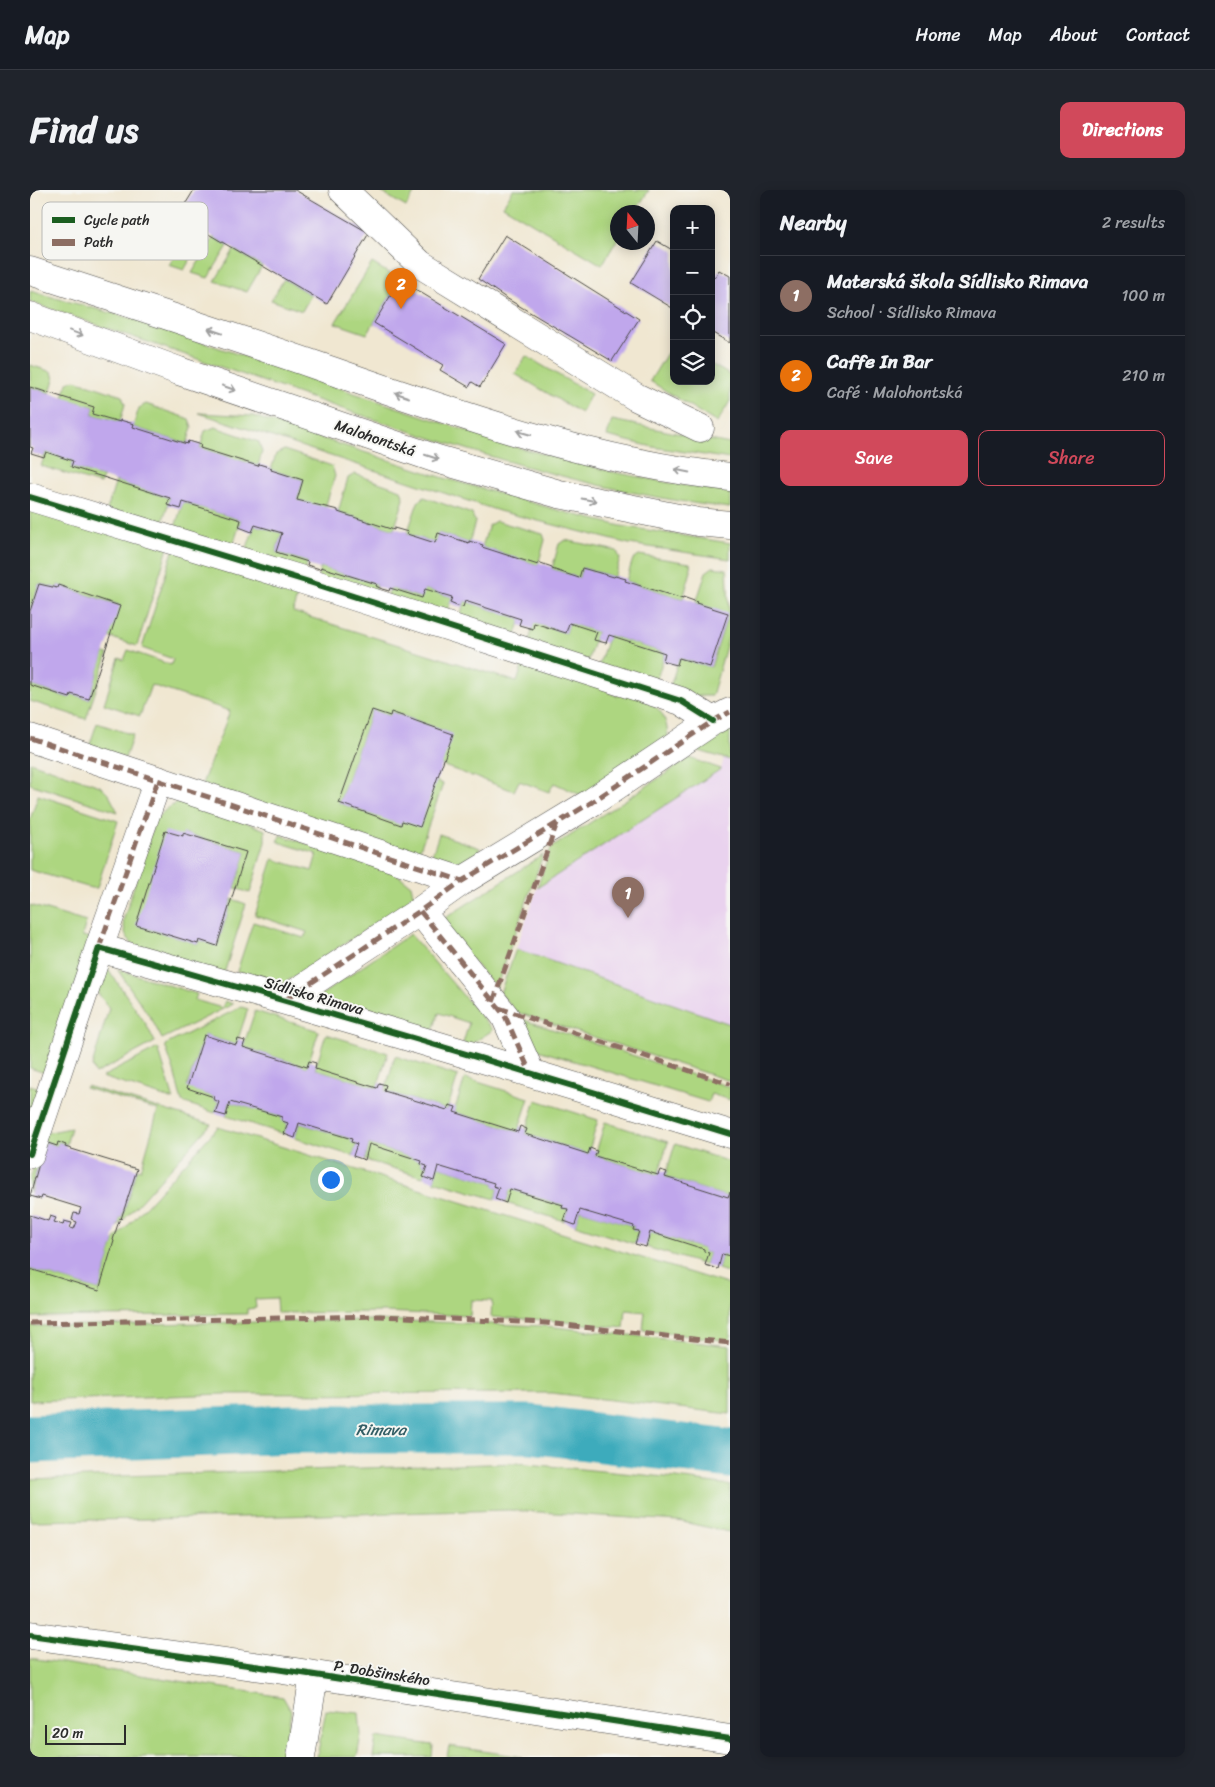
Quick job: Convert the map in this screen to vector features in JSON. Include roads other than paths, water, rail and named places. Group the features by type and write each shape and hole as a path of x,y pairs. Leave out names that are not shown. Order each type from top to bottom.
{"street":[{"path":"343,190 420,264 629,392 700,428"},
{"path":"30,271 186,320 448,412 570,446 687,472 730,477"},
{"name":"Malohontská","path":"30,316 179,371 437,459 558,494 698,522 730,525"},
{"path":"30,497 306,581 681,701 721,716"},
{"path":"285,1000 462,881 592,802 721,716"},
{"path":"30,738 462,881"},
{"path":"30,1154 41,1081 99,948 158,780"},
{"path":"420,911 506,1016 530,1072"},
{"name":"Sídlisko Rimava","path":"99,948 530,1072 730,1134"},
{"name":"P. Dobšinského","path":"30,1635 314,1675 730,1739"},
{"path":"301,1757 314,1675"}],"waterway":[{"name":"Rimava","path":"30,1439 292,1429 531,1429 730,1454"}],"place":[{"name":"Caffe In Bar","path":"401,309"},
{"name":"Materská škola Sídlisko Rimava","path":"628,918"}]}
